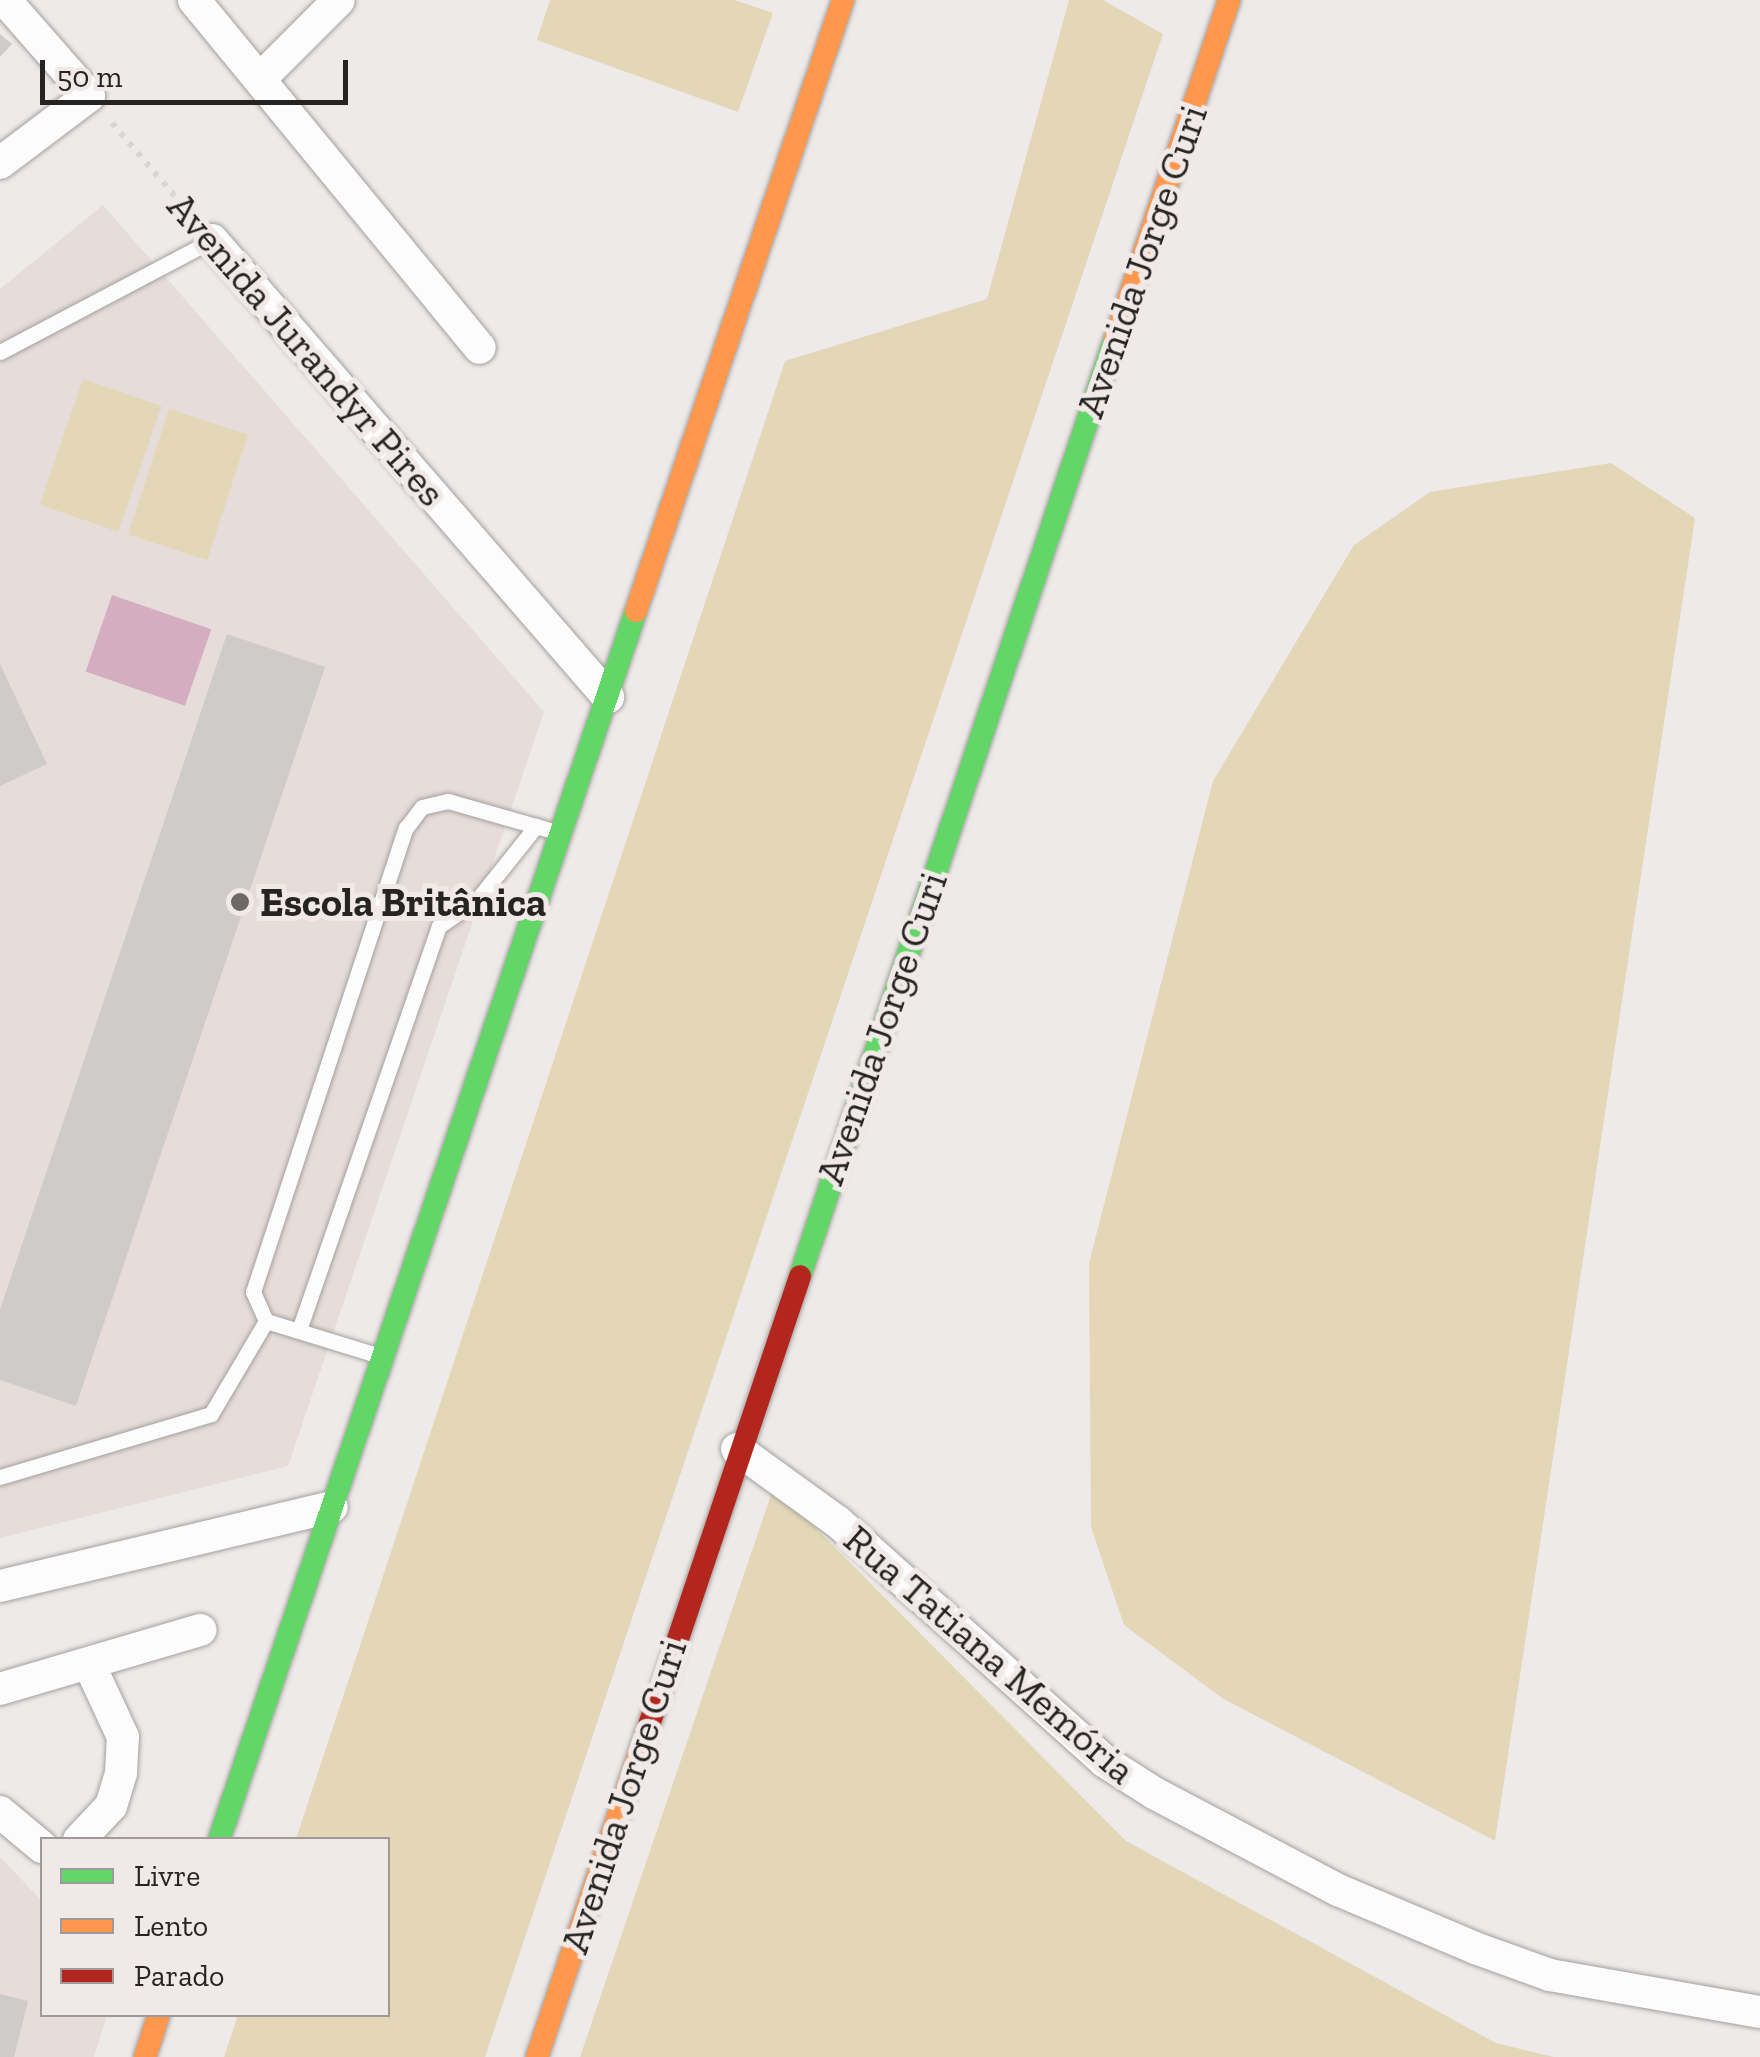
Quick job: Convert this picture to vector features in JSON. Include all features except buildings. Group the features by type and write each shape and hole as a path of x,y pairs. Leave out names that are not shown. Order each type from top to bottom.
{"street":[{"path":"0,162 89,96 5,0"},
{"path":"194,0 263,76 480,348"},
{"path":"263,76 339,0"},
{"path":"220,1837 843,0"},
{"name":"Avenida Jorge Curi","path":"537,2057 737,1449 1229,0"},
{"name":"Avenida Jurandyr Pires","path":"212,240 608,697"},
{"name":"Rua Tatiana Memória","path":"737,1449 838,1522 1104,1761 1154,1793 1338,1890 1475,1948 1550,1975 1760,2012"},
{"path":"0,1586 332,1507"},
{"path":"0,1689 90,1666 200,1630"},
{"path":"83,1837 111,1806 121,1773 123,1737 90,1666"},
{"path":"0,1812 40,1845"},
{"path":"131,2017 143,2057"},
{"path":"143,2057 158,2017"}],"lane":[{"path":"0,352 212,240"},
{"path":"384,1357 266,1321 252,1292 406,828 422,807 448,801 561,834"},
{"path":"299,1330 439,926 477,900 536,826"},
{"path":"0,1477 211,1414 266,1321"}],"path":[{"name":"Avenida Jurandyr Pires","path":"89,96 212,240"}],"shaded area":[{"path":"550,0 735,0 773,13 738,112 537,40"},
{"path":"1069,0 1103,0 1163,34 485,2057 224,2057 237,2017 390,2017 390,1837 297,1837 785,361 987,299"},
{"name":"Escola Britânica","path":"103,205 544,712 288,1466 0,1538 0,289"},
{"path":"83,379 161,406 118,532 40,505"},
{"path":"169,409 248,435 207,560 128,535"},
{"path":"1611,463 1695,518 1495,1841 1222,1698 1124,1625 1091,1527 1089,1263 1213,781 1354,545 1430,492"},
{"path":"112,595 211,629 185,706 86,672"},
{"path":"774,1486 1126,1841 1496,2043 1554,2057 580,2057"},
{"path":"0,1857 40,1899 40,2017 106,2017 94,2057 0,2057"}],"traffic: fast":[{"path":"800,1276 1115,339"},
{"path":"220,1837 636,611"}],"traffic: slow":[{"path":"636,611 843,0"},
{"path":"1115,339 1229,0"},
{"path":"537,2057 646,1734"},
{"path":"145,2057 158,2017"}],"traffic: jam":[{"path":"646,1734 800,1276"}],"place":[{"name":"Escola Britânica","path":"240,902"}]}
